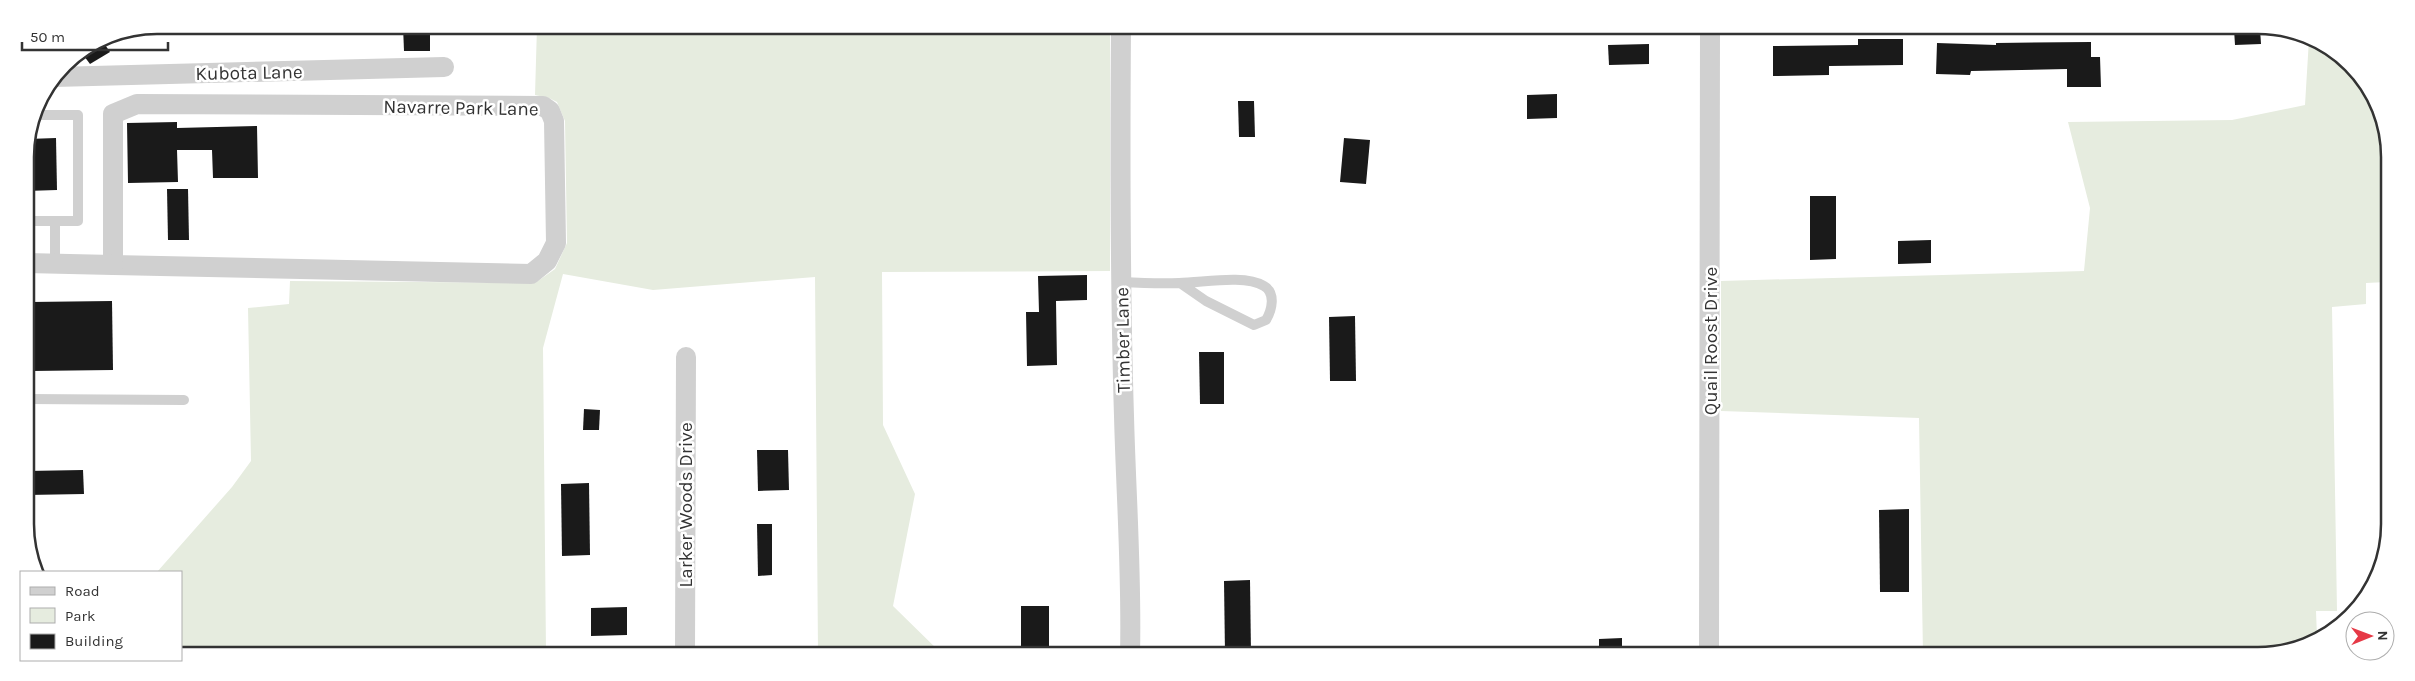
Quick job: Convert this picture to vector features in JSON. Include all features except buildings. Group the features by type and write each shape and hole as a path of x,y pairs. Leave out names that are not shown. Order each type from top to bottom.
{"street":[{"name":"Timber Lane","path":"1121,34 1121,282 1131,601 1130,647"},
{"name":"Quail Roost Drive","path":"1709,647 1710,34"},
{"name":"Kubota Lane","path":"63,77 444,67"},
{"name":"Navarre Park Lane","path":"34,263 55,263 114,265 531,274 547,261 556,243 554,121 550,111 543,106 529,105 137,104 113,114 114,265"},
{"name":"Larker Woods Drive","path":"685,647 686,357"}],"lane":[{"path":"34,221 78,221 78,115 41,114"},
{"path":"55,221 55,263"},
{"path":"1121,282 1180,283 1235,280 1256,282 1266,287 1271,295 1272,311 1266,320 1254,325 1206,300 1180,283"},
{"path":"34,399 184,400"}],"green space":[{"path":"537,34 1110,34 1110,271 882,272 883,425 915,494 893,606 935,647 818,647 815,277 653,290 563,274 543,348 546,647 182,647 182,571 158,571 232,487 251,461 248,308 289,304 290,281 531,283 538,281 555,269 567,243 565,121 557,102 535,95"},
{"path":"2309,44 2333,59 2356,82 2369,102 2375,117 2381,148 2381,282 2366,283 2366,304 2332,307 2337,611 2316,611 2317,633 2290,643 2267,647 1923,647 1919,418 1721,411 1721,281 2084,271 2090,208 2068,122 2232,120 2305,105"}]}
